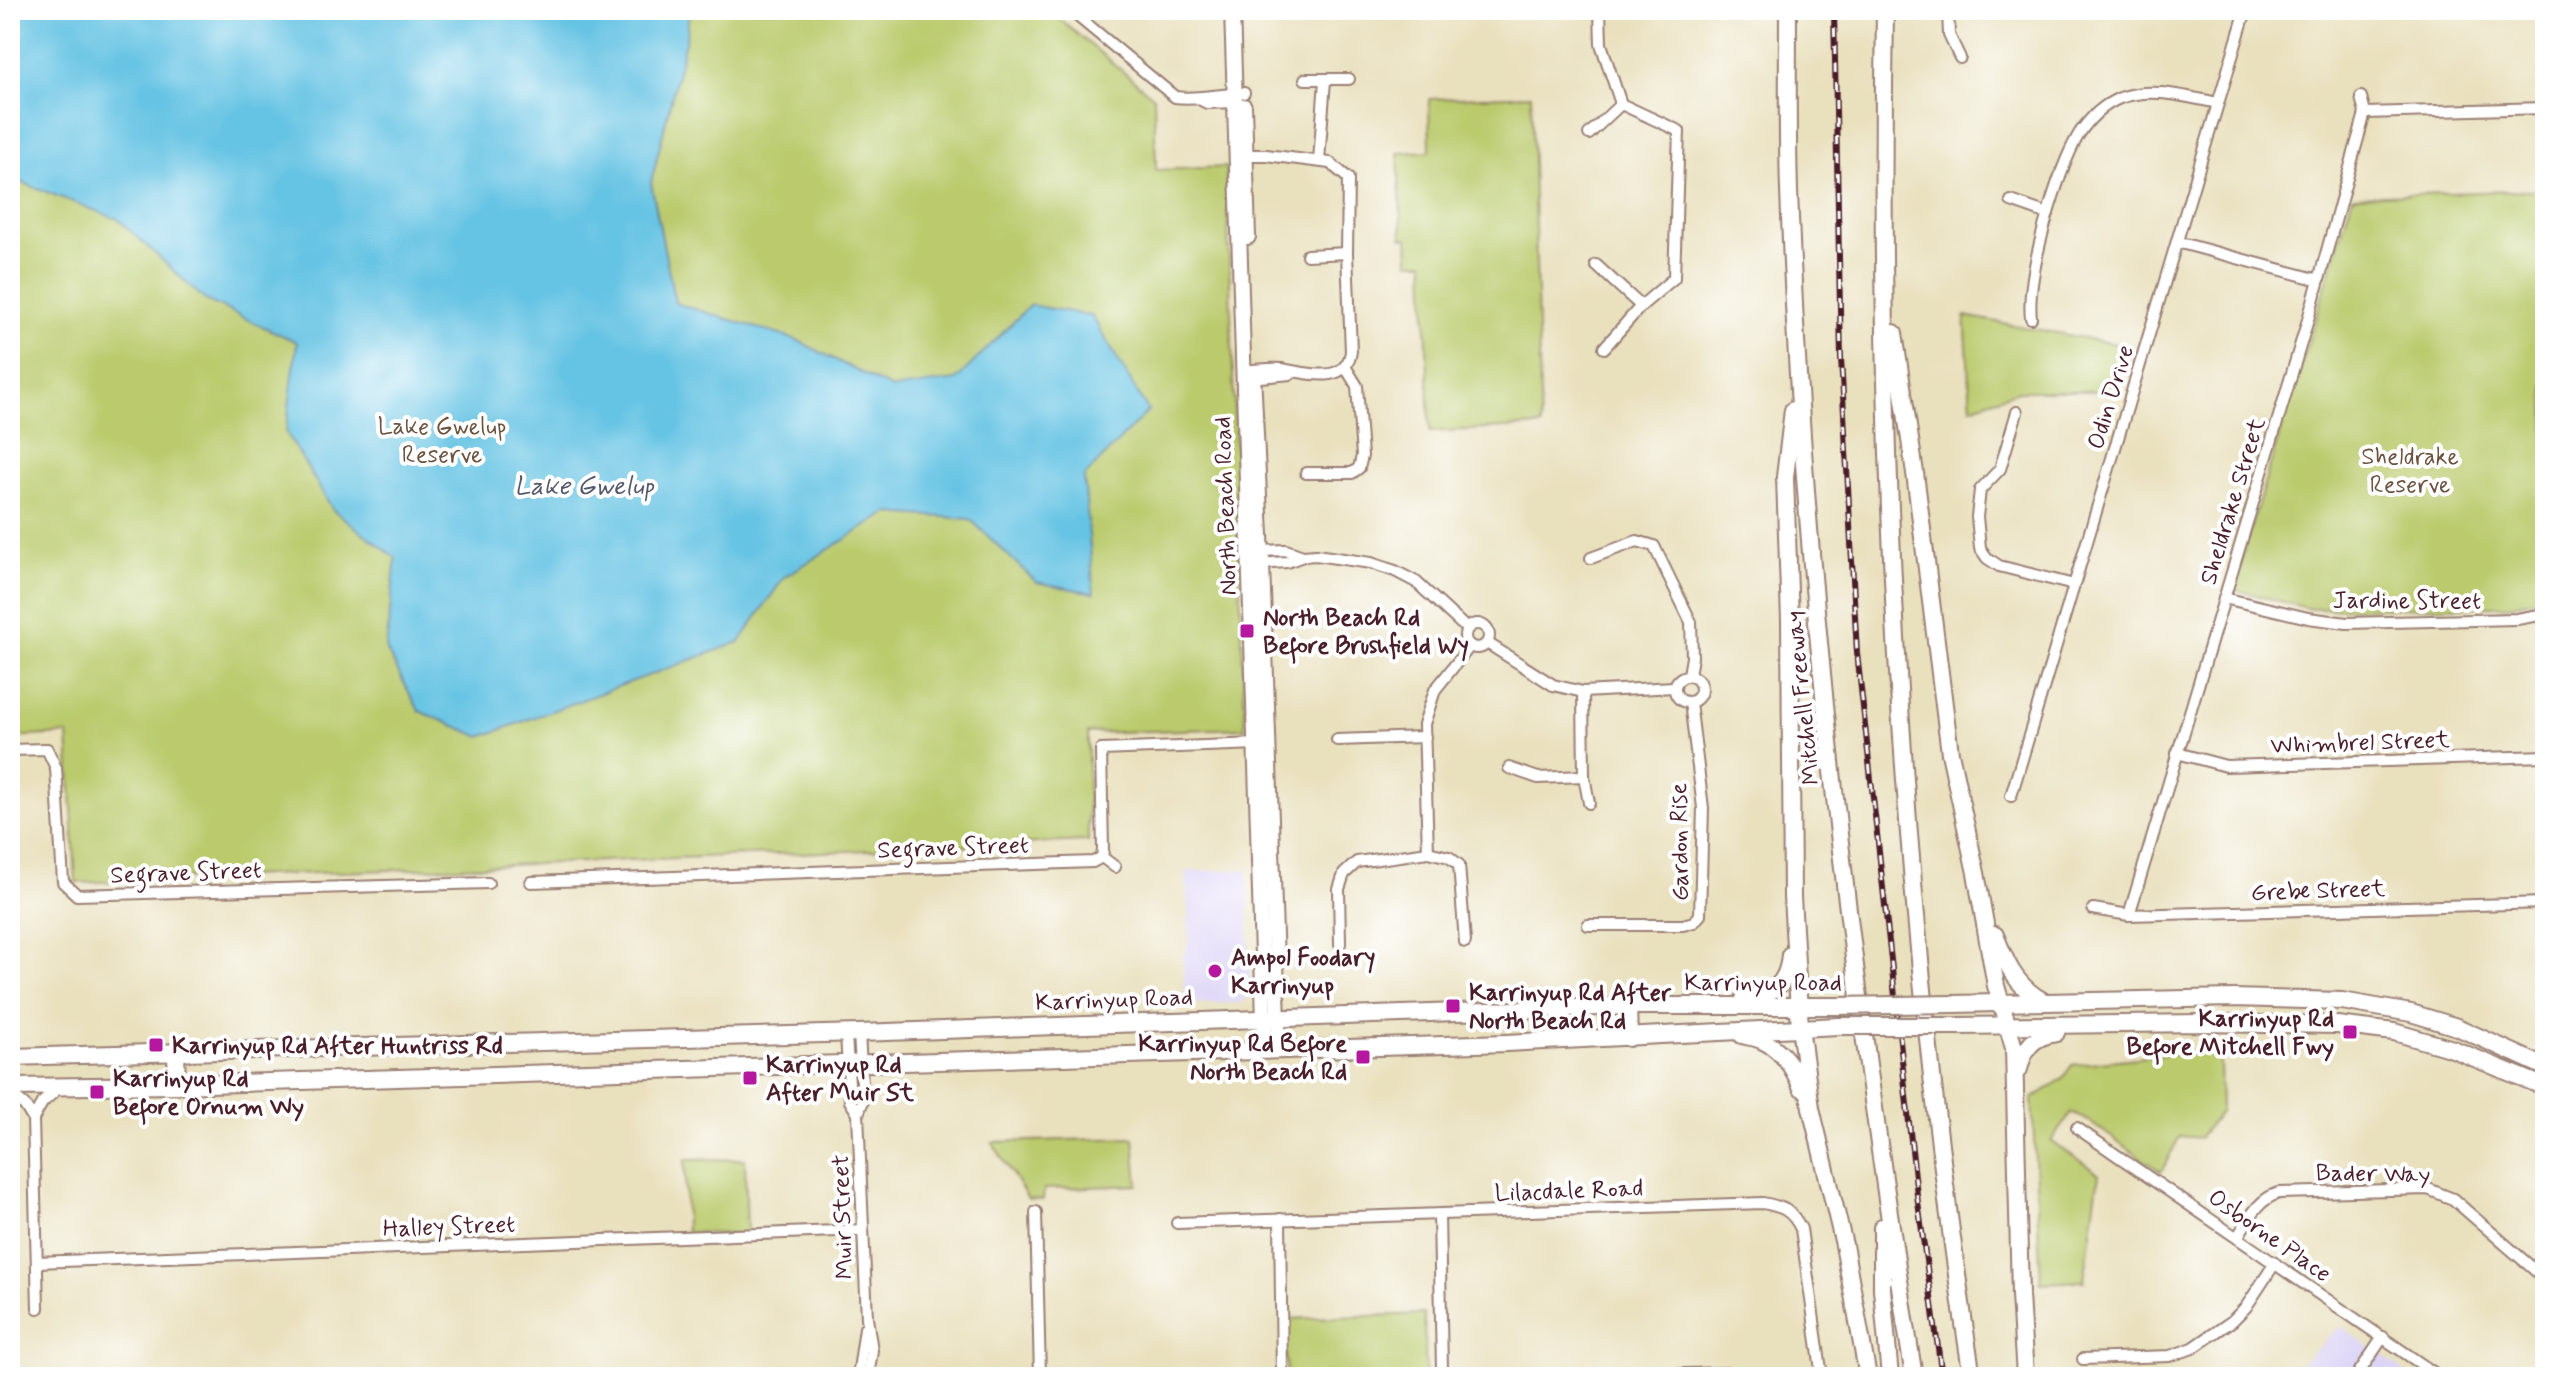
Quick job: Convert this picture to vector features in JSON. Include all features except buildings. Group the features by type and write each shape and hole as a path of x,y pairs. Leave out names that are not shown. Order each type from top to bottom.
{"highway":[{"name":"Mitchell Freeway","path":"1788,10 1789,187 1798,377 1838,821 1883,1178 1914,1377"},
{"path":"1885,10 1884,264 1889,488 1907,822 1934,1089 1972,1377"},
{"path":"1884,264 1915,473 1950,753 2000,1003 2014,1048 2025,1377"},
{"path":"1690,1006 1749,999 1778,988 1787,974 1790,960 1790,621 1785,477 1798,377"},
{"path":"1792,897 1800,1027 1811,1108 1844,1245 1868,1377"},
{"path":"1981,900 2005,961 2018,984 2044,1001"},
{"name":"Karrinyup Road","path":"10,1057 852,1033 1628,1006 1799,1007 2233,998 2342,1001 2411,1013 2457,1027 2545,1067"},
{"path":"2342,1001 2337,1009 2342,1018 2394,1032"},
{"path":"1628,1006 1629,1038"},
{"name":"Karrinyup Road","path":"10,1090 1629,1038 1800,1027 2279,1023 2337,1025 2394,1032 2487,1061 2545,1087"},
{"path":"2016,1082 2025,1050 2034,1040 2042,1035 2107,1024"},
{"path":"1732,1030 1763,1041 1788,1061 1811,1108"},
{"path":"176,1053 177,1085"},
{"path":"1883,1178 1882,1289 1890,1377"}],"main road":[{"name":"North Beach Road","path":"1232,10 1239,98 1272,1049"},
{"name":"North Beach Road","path":"1239,98 1241,10"}],"street":[{"path":"1070,10 1175,97 1197,98 1207,103 1239,98"},
{"path":"1600,10 1601,44 1621,104 1679,131 1674,278 1641,306 1604,348"},
{"path":"1948,10 1949,35 1960,58"},
{"name":"Odin Drive","path":"2011,796 2246,10"},
{"path":"1305,79 1349,79"},
{"path":"1319,161 1325,80"},
{"path":"2031,318 2029,299 2048,214 2079,134 2101,110 2122,98 2148,93 2218,103"},
{"name":"Sheldrake Street","path":"2129,915 2319,280 2365,113 2361,97"},
{"path":"1589,134 1621,104"},
{"path":"2365,113 2545,108"},
{"path":"1241,155 1330,163 1348,178 1351,351 1346,368 1334,374 1296,373 1281,369 1248,374"},
{"path":"2011,201 2048,214"},
{"path":"2177,242 2319,280"},
{"path":"1307,255 1347,253"},
{"path":"1596,265 1641,306"},
{"path":"1306,473 1352,473 1359,468 1362,456 1357,386 1346,368"},
{"path":"2017,412 2000,469 1980,490 1977,517 1980,548 1987,558 1999,566 2074,585"},
{"path":"1591,558 1637,541 1654,546 1691,622 1689,675"},
{"path":"1255,558 1286,550 1303,556 1345,557 1395,571 1416,582 1467,629"},
{"name":"Jardine Street","path":"2224,598 2308,618 2347,623 2517,619 2545,614"},
{"path":"1475,624 1484,627 1489,634 1487,643 1477,648 1470,646 1465,640 1467,629 1475,624"},
{"path":"1487,643 1553,685 1583,692 1674,687"},
{"path":"1428,852 1424,724 1435,690 1470,646"},
{"path":"1689,675 1698,680 1701,689 1698,697 1690,702 1680,700 1674,687 1678,679 1689,675"},
{"path":"1583,692 1584,776 1589,803"},
{"name":"Gardon Rise","path":"1588,925 1683,925 1694,922 1700,915 1703,808 1690,702"},
{"path":"1337,740 1425,737"},
{"path":"1115,867 1102,857 1101,750 1261,744"},
{"name":"Segrave Street","path":"10,750 47,749 56,768 63,882 77,895 488,883"},
{"name":"Whimbrel Street","path":"2177,753 2226,766 2545,756"},
{"path":"1509,768 1538,778 1584,776"},
{"path":"1340,944 1339,889 1344,874 1357,862 1428,852 1449,857 1459,865 1465,942"},
{"name":"Segrave Street","path":"531,882 1093,862 1102,857"},
{"name":"Grebe Street","path":"2093,909 2129,915 2545,903"},
{"name":"Muir Street","path":"852,1033 854,1063 850,1101 858,1114 867,1318 872,1350 868,1377"},
{"path":"33,1119 42,1103 61,1086"},
{"path":"10,1090 33,1119 38,1308"},
{"name":"Osborne Place","path":"2077,1128 2440,1377"},
{"name":"Bader Way","path":"2238,1236 2259,1204 2268,1196 2279,1193 2428,1189 2453,1199 2545,1279"},
{"name":"Lilacdale Road","path":"1177,1223 1763,1203 1787,1208 1796,1217 1801,1229 1822,1377"},
{"path":"1036,1212 1040,1377"},
{"path":"1439,1215 1442,1370 1446,1377"},
{"path":"1280,1219 1282,1377"},
{"name":"Halley Street","path":"37,1262 863,1230"},
{"path":"2083,1359 2170,1356 2193,1348 2239,1314 2275,1263"},
{"name":"Muir Street","path":"858,1377 867,1318"},
{"path":"2356,1377 2383,1337"},
{"path":"1559,1377 1727,1373 1761,1377"}],"shaded area":[{"path":"1247,870 1251,995 1241,1003 1185,1004 1183,958 1189,941 1186,871"},
{"path":"2340,1326 2412,1377 2287,1377"}],"green space":[{"name":"Lake Gwelup Reserve","path":"10,10 1048,10 1154,97 1156,170 1226,167 1245,728 1088,733 1088,841 76,883 68,734 10,737"},
{"path":"1531,95 1541,426 1430,432 1424,262 1409,262 1408,238 1402,238 1398,153 1430,151 1429,99"},
{"name":"Sheldrake Reserve","path":"2545,190 2545,597 2506,606 2311,609 2232,589 2353,196"},
{"path":"1965,316 2132,347 2117,391 2018,391 1971,407"},
{"path":"2210,1050 2220,1059 2221,1111 2199,1138 2180,1136 2161,1172 2089,1121 2071,1113 2051,1141 2099,1174 2084,1281 2041,1283 2032,1099 2062,1079 2072,1065"},
{"path":"1134,1138 1138,1185 1044,1189 1043,1200 1028,1199 992,1142"},
{"path":"745,1159 747,1235 686,1232 685,1160"},
{"path":"1424,1314 1426,1377 1287,1377 1283,1319"}],"water":[{"name":"Lake Gwelup","path":"10,10 689,10 687,33 651,183 675,303 797,340 892,389 956,380 1030,305 1092,316 1148,411 1084,477 1094,593 1036,582 970,519 888,513 784,577 740,642 481,737 419,711 386,649 396,558 333,510 286,432 297,342 205,300 118,219 15,180 10,169"}],"railway":[{"path":"1834,10 1841,358 1857,653 1917,1195 1942,1377"}],"place":[{"name":"North Beach Rd Before Brushfield Wy","path":"1247,631"},
{"name":"Ampol Foodary Karrinyup","path":"1215,971"},
{"name":"Karrinyup Rd After North Beach Rd","path":"1453,1006"},
{"name":"Karrinyup Rd Before Mitchell Fwy","path":"2350,1032"},
{"name":"Karrinyup Rd After Huntriss Rd","path":"156,1045"},
{"name":"Karrinyup Rd Before North Beach Rd","path":"1363,1057"},
{"name":"Karrinyup Rd After Muir St","path":"750,1078"},
{"name":"Karrinyup Rd Before Ornum Wy","path":"97,1092"}]}
